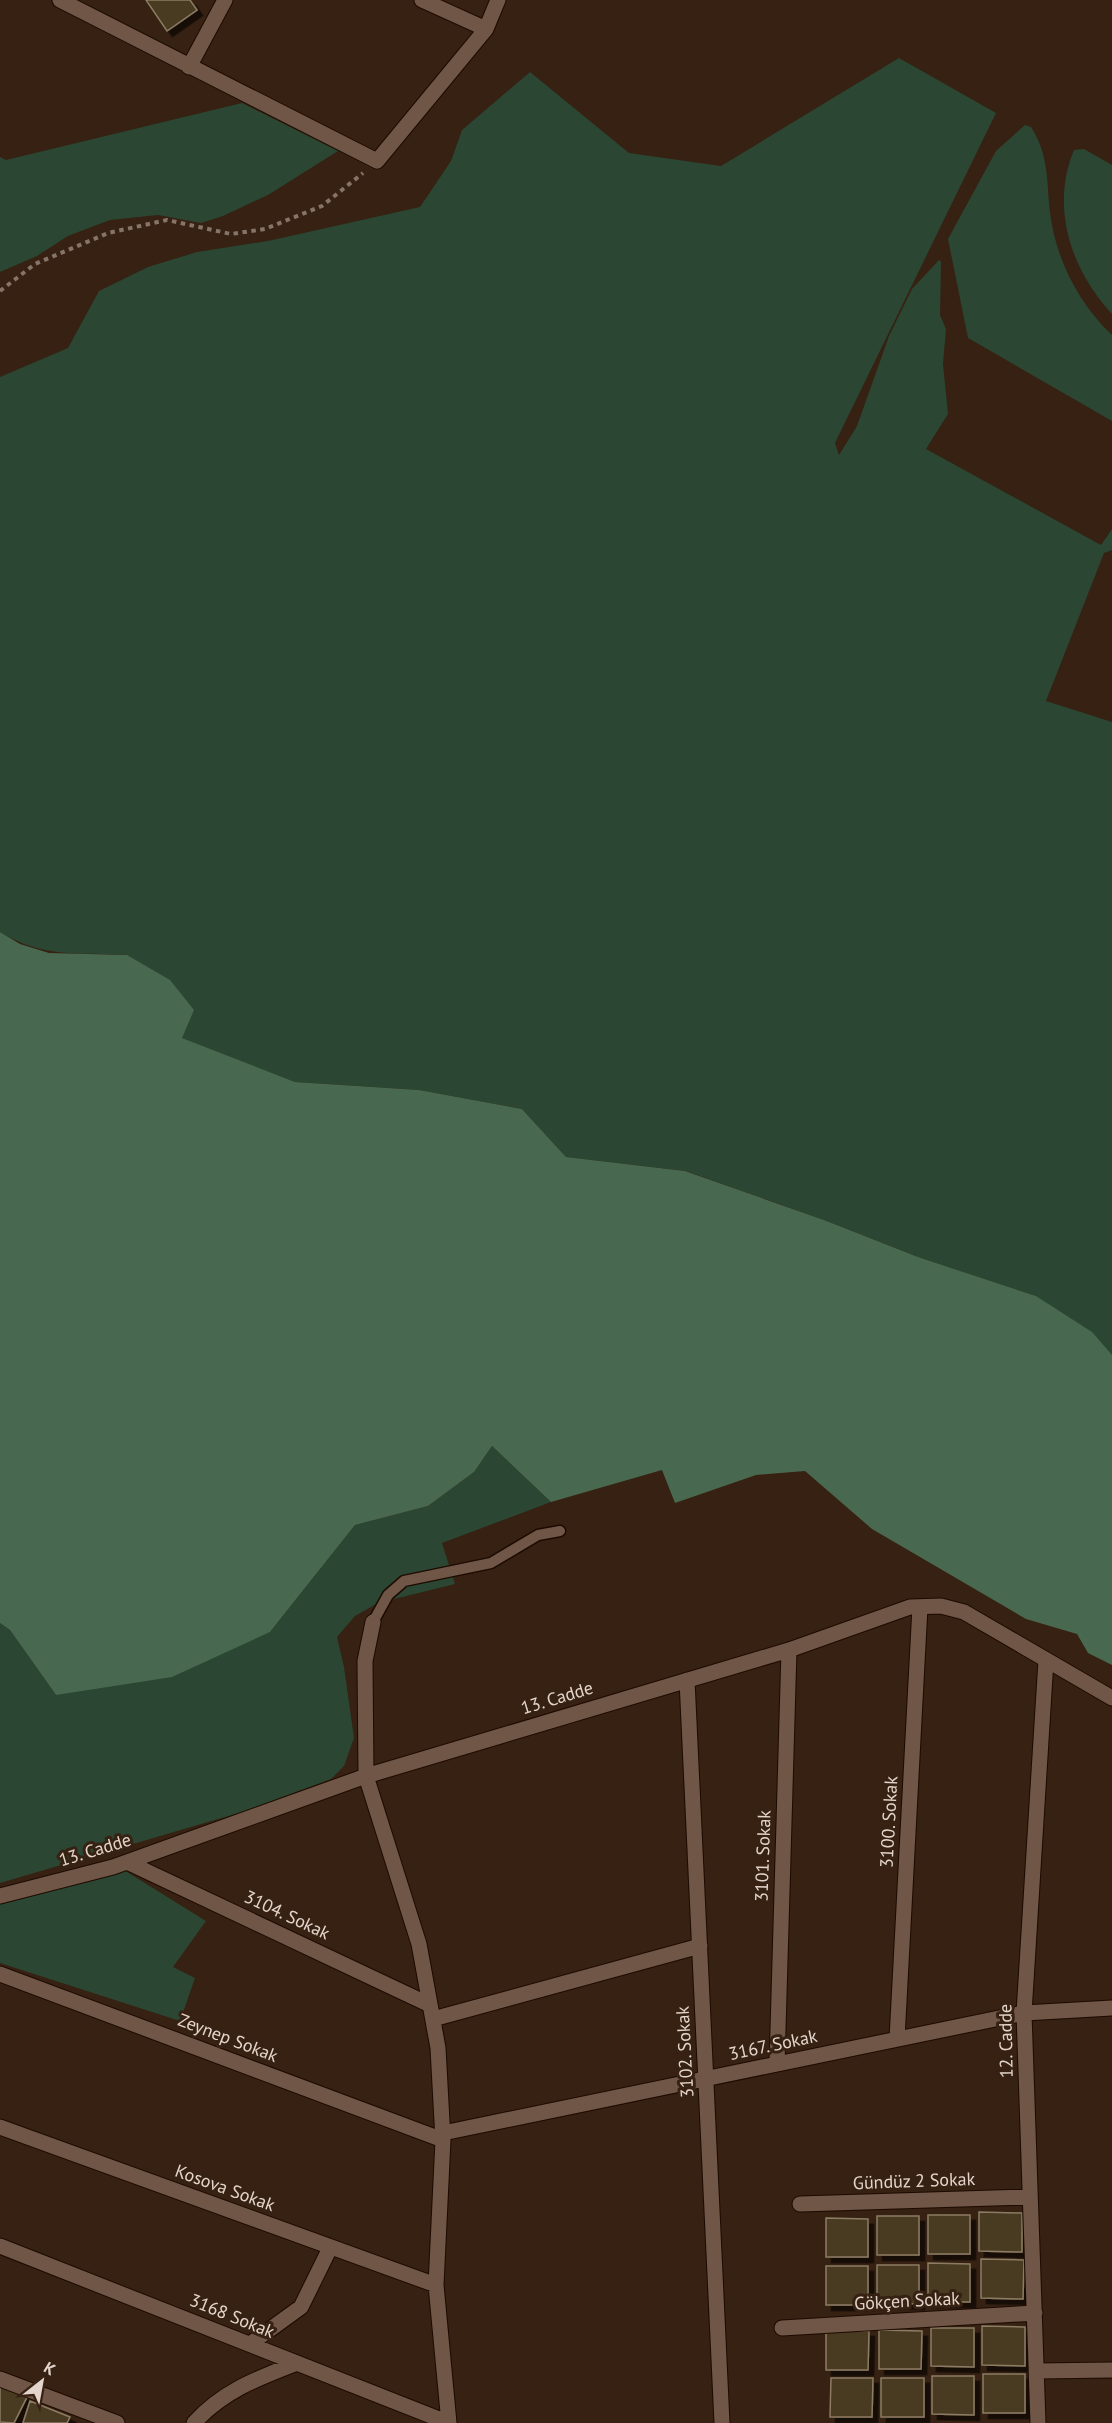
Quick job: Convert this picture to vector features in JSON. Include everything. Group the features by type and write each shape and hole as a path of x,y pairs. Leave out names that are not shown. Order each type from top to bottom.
{"street":[{"path":"60,0 189,68 377,161 486,29 498,0"},
{"path":"189,68 225,0"},
{"path":"422,0 486,29"},
{"name":"13. Cadde","path":"0,1896 127,1862 366,1776 789,1650 910,1607 941,1606 964,1612 1112,1698"},
{"name":"3100. Sokak","path":"897,2039 920,1607"},
{"path":"373,1622 365,1661 366,1776 419,1944 438,2048 443,2136 436,2284 449,2423"},
{"name":"3101. Sokak","path":"777,2064 789,1650"},
{"name":"12. Cadde","path":"1038,2423 1024,2013 1046,1660"},
{"name":"3102. Sokak","path":"687,1680 722,2423"},
{"name":"3104. Sokak","path":"127,1862 431,2012"},
{"path":"431,2012 700,1946"},
{"name":"Zeynep Sokak","path":"0,1974 443,2136"},
{"name":"3167. Sokak","path":"443,2136 1024,2013 1112,2007"},
{"name":"Kosova Sokak","path":"0,2127 330,2248 436,2284"},
{"name":"Gündüz 2 Sokak","path":"800,2204 1030,2197"},
{"name":"3168 Sokak","path":"0,2246 449,2423"},
{"path":"250,2344 302,2307 330,2248"},
{"name":"Gökçen Sokak","path":"782,2328 1035,2313"},
{"path":"194,2423 209,2407 245,2383 297,2363"},
{"path":"1036,2371 1112,2370"},
{"path":"0,2379 117,2423"}],"lane":[{"path":"373,1622 388,1595 404,1581 478,1568 491,1563 538,1535 560,1530"}],"path":[{"path":"0,291 35,264 108,233 167,220 231,234 265,229 322,206 377,161"}],"green space":[{"path":"899,58 996,113 835,443 839,455 857,426 889,336 912,289 939,260 941,262 940,315 946,329 943,364 948,414 926,449 1101,545 1112,529 1112,550 1104,553 1046,701 1112,722 1112,1356 1036,1296 918,1257 824,1220 686,1171 566,1157 522,1109 419,1090 295,1082 181,1038 127,955 77,954 47,950 16,941 0,932 0,377 68,348 99,291 148,267 197,252 268,241 420,207 451,161 462,130 530,72 629,153 721,166"},
{"path":"242,103 338,151 268,195 223,216 201,223 158,215 110,220 68,236 37,256 0,272 0,157 6,160"},
{"path":"1025,125 1031,127 1043,155 1047,173 1051,222 1068,275 1099,322 1112,335 1112,421 968,338 948,239 996,151"},
{"path":"1084,149 1112,165 1112,314 1085,278 1069,237 1065,215 1064,193 1067,172 1074,150"},
{"path":"0,932 20,944 49,953 127,955 170,980 194,1010 182,1038 295,1082 419,1090 522,1109 566,1157 685,1171 824,1220 918,1257 1036,1296 1092,1332 1112,1355 1112,1665 1088,1653 1077,1634 1026,1619 872,1529 805,1471 756,1475 675,1503 662,1470 551,1502 492,1446 474,1472 428,1506 355,1525 270,1632 172,1677 56,1695 10,1630 0,1623"},
{"path":"492,1446 551,1502 442,1543 455,1584 378,1603 355,1616 337,1637 344,1667 354,1738 344,1766 331,1779 242,1812 0,1883 0,1623 10,1630 56,1695 270,1632 355,1525 428,1506 474,1472"},
{"path":"119,1867 206,1921 173,1967 195,1978 180,2021 0,1963 0,1901"}],"building":[{"path":"146,0 190,0 197,10 167,31"},
{"path":"979,2212 1022,2213 1022,2252 979,2251"},
{"path":"928,2215 970,2215 970,2254 928,2254"},
{"path":"877,2216 919,2216 919,2255 877,2255"},
{"path":"826,2218 868,2219 868,2257 826,2257"},
{"path":"981,2259 1024,2260 1023,2299 981,2298"},
{"path":"928,2263 970,2264 970,2302 928,2302"},
{"path":"877,2265 919,2265 919,2304 877,2303"},
{"path":"826,2266 868,2266 868,2305 826,2305"},
{"path":"982,2326 1025,2327 1025,2366 982,2365"},
{"path":"931,2328 974,2328 974,2367 931,2366"},
{"path":"879,2330 922,2331 921,2369 879,2369"},
{"path":"826,2331 869,2331 868,2370 826,2370"},
{"path":"983,2374 1025,2374 1025,2413 983,2413"},
{"path":"932,2376 974,2376 974,2415 932,2414"},
{"path":"831,2378 873,2378 872,2417 830,2417"},
{"path":"881,2378 924,2378 924,2417 881,2417"},
{"path":"0,2385 27,2397 14,2423 0,2422"},
{"path":"30,2401 70,2417 67,2423 23,2423"}]}
